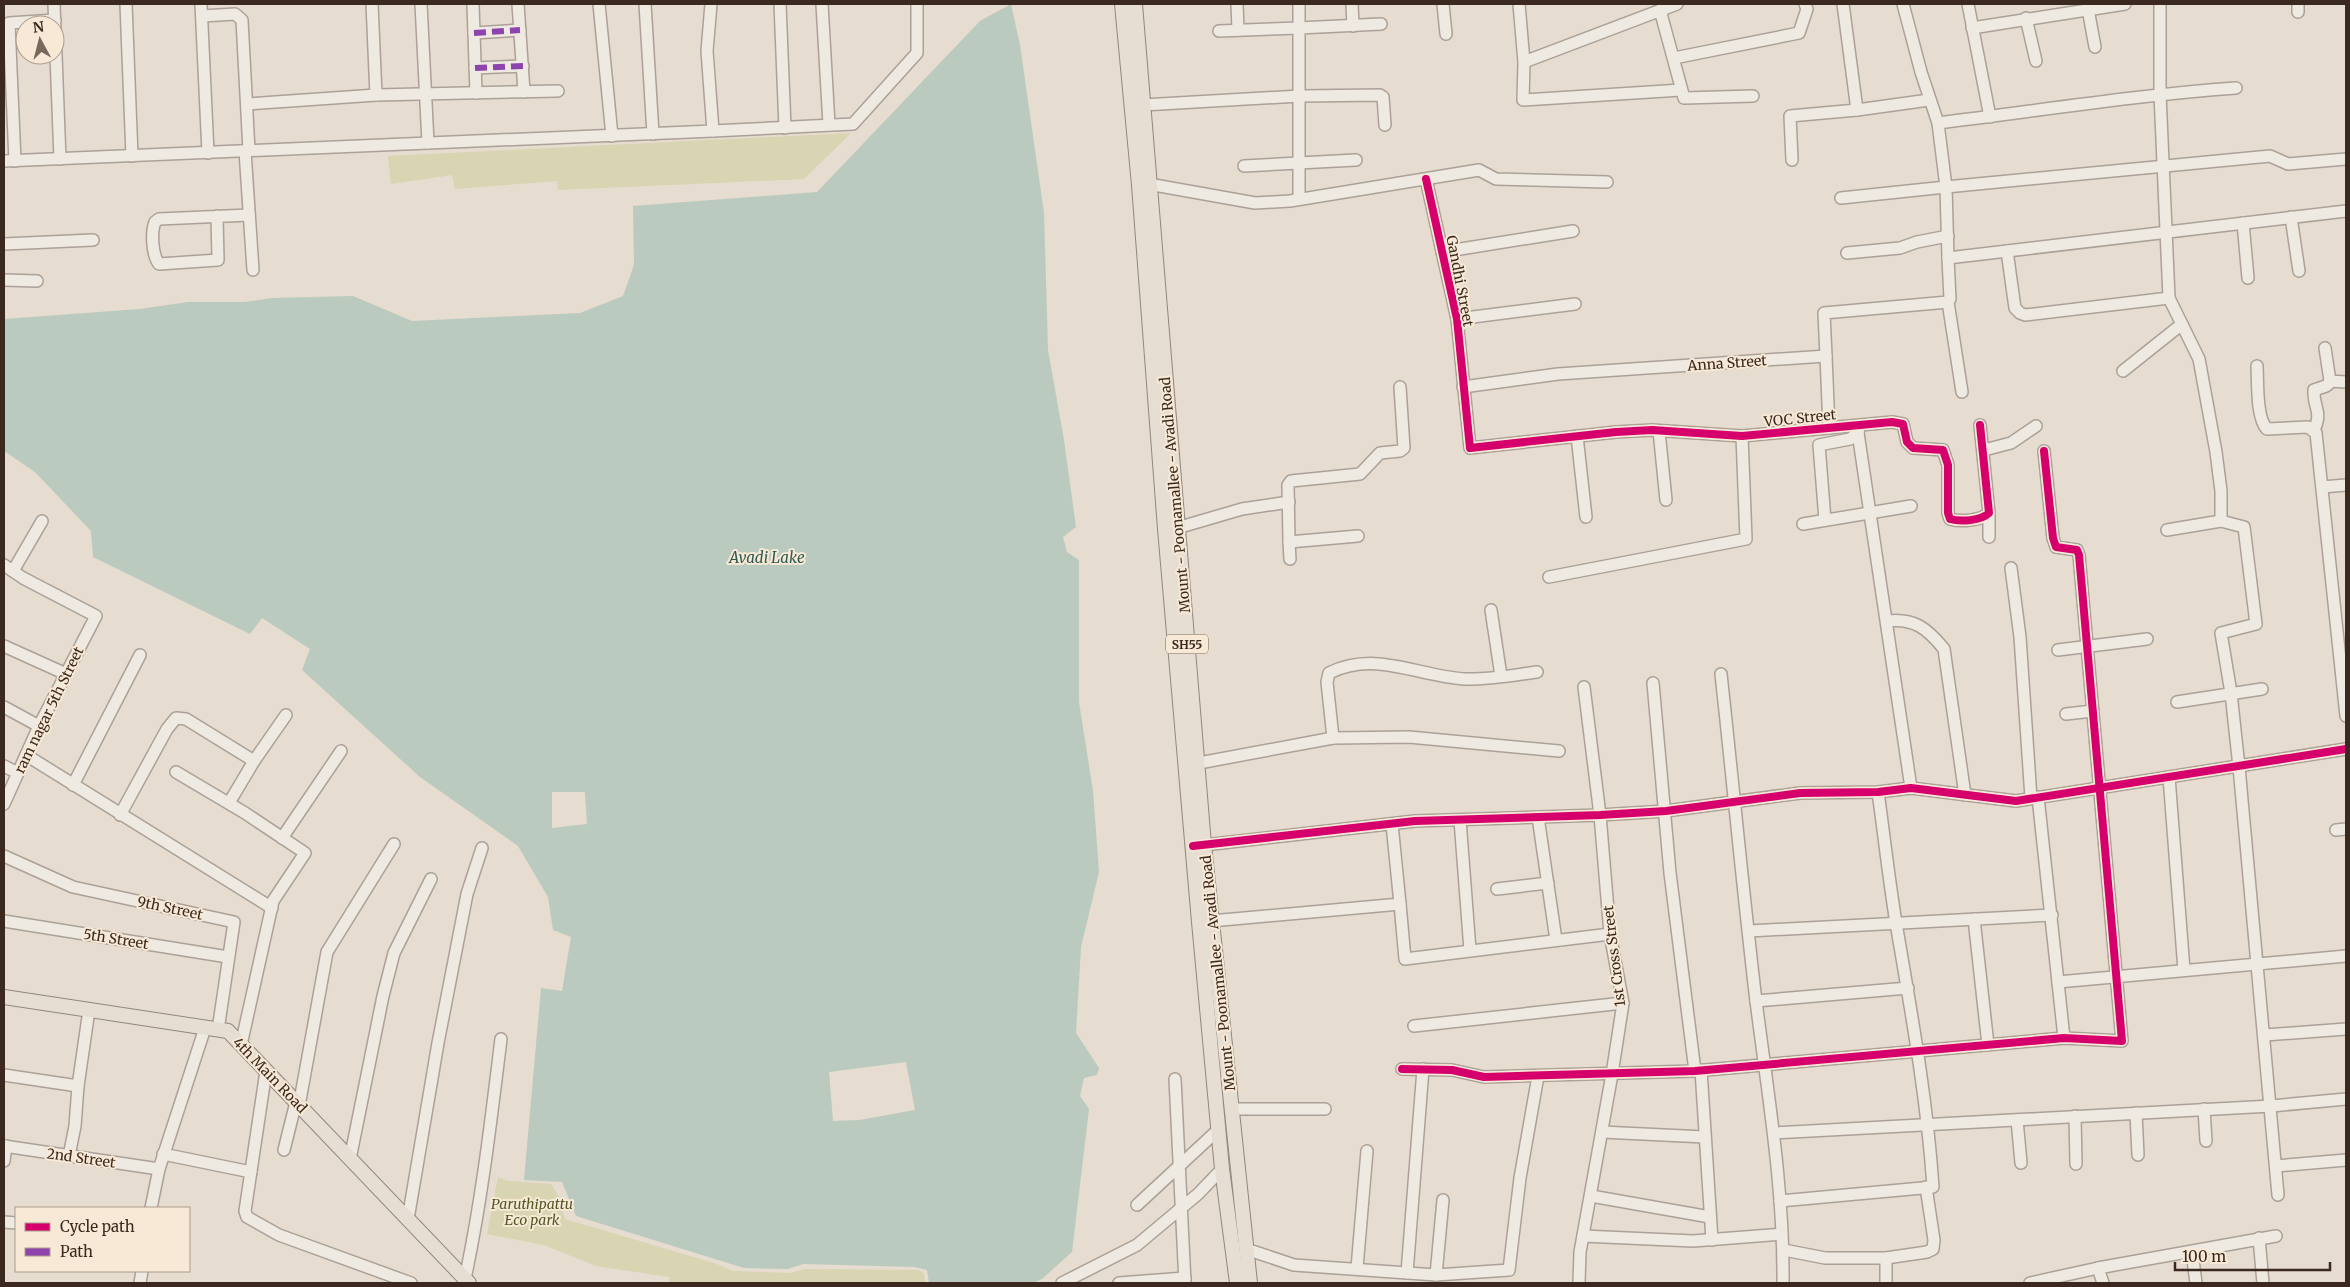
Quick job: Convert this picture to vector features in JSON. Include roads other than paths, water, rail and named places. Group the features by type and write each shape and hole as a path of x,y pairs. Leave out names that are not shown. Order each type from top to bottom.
{"main road":[{"name":"Mount - Poonamallee - Avadi Road","path":"1122,4 1144,183 1177,528 1198,763 1198,846 1211,921 1233,1109 1237,1166 1250,1283"},
{"name":"Mount - Poonamallee - Avadi Road","path":"1135,4 1143,105 1144,183 1165,529 1198,846 1218,1130 1237,1283"},
{"name":"4th Main Road","path":"4,997 228,1031 467,1281"}],"street":[{"path":"126,4 132,156"},
{"path":"201,4 208,152"},
{"path":"372,4 376,95"},
{"path":"421,4 428,143"},
{"path":"473,4 476,93"},
{"path":"518,4 524,92"},
{"path":"599,4 612,136"},
{"path":"645,4 653,134"},
{"path":"711,4 707,51 713,131"},
{"path":"780,4 785,128"},
{"path":"822,4 829,125"},
{"path":"15,23 9,23 9,161 852,124 917,54 917,4"},
{"path":"1237,4 1238,30"},
{"path":"1298,199 1300,163 1299,4"},
{"path":"1352,4 1353,26"},
{"path":"1443,4 1446,34"},
{"path":"1519,4 1524,62 1523,100 1682,90"},
{"path":"1524,62 1677,4"},
{"path":"1674,58 1799,34 1807,9 1804,4"},
{"path":"1843,4 1857,110"},
{"path":"1903,4 1929,100 1938,122 1946,187 1950,299 1948,302 1962,392"},
{"path":"1968,4 1990,117"},
{"path":"1972,28 2026,18 2063,8 2088,9 2125,4"},
{"path":"2160,4 2160,94 2169,298 2199,359 2216,452 2221,491 2221,521"},
{"path":"2088,9 2095,47"},
{"path":"1660,10 1684,98 1753,96"},
{"path":"202,16 235,14 242,20 248,104 247,151 253,270"},
{"path":"2026,18 2036,61"},
{"path":"1219,31 1381,24"},
{"path":"474,33 520,30"},
{"path":"57,65 60,159"},
{"path":"475,68 522,66"},
{"path":"1938,122 1990,117 2160,94 2236,88"},
{"path":"248,104 376,95 558,91"},
{"path":"1143,105 1300,96 1382,95 1385,125"},
{"path":"1792,160 1790,116 1857,110 1929,100"},
{"path":"1841,198 2270,156 2288,164 2346,159"},
{"path":"1244,166 1356,160"},
{"path":"1144,183 1254,203 1298,199 1479,170 1496,179 1606,182"},
{"name":"Gandhi Street","path":"1426,179 1457,319 1470,448"},
{"path":"1948,258 2346,211"},
{"path":"218,216 218,260 159,264 156,260 153,228 155,222 159,219 249,214"},
{"path":"2291,217 2299,272"},
{"path":"2243,223 2248,278"},
{"path":"1442,252 1572,231"},
{"path":"1847,253 1900,248 1917,242 1948,236"},
{"path":"4,244 93,240"},
{"path":"2007,251 2015,308 2025,315 2169,298"},
{"path":"4,280 38,281"},
{"path":"1829,428 1824,313 1948,302"},
{"path":"1457,319 1575,304"},
{"path":"2123,371 2182,324"},
{"path":"2325,348 2328,375 2332,381"},
{"name":"Anna Street","path":"1463,387 1558,374 1826,356"},
{"path":"2257,366 2260,415 2263,426 2267,429 2308,427 2314,430"},
{"path":"2346,382 2332,381 2326,386 2314,390 2314,398 2319,413 2314,430 2316,433 2346,716"},
{"path":"1290,560 1288,485 1291,481 1360,474 1380,453 1400,451 1404,448 1400,387"},
{"name":"VOC Street","path":"1470,448 1616,432 1659,431 1742,436 1829,428 1859,429 1892,422 1903,424 1907,442 1912,448 1943,450 1948,464 1948,513 1950,519 1957,521 1985,517 1988,514"},
{"path":"1980,425 1984,450 1989,538"},
{"path":"1984,450 2011,443 2036,426"},
{"path":"1859,429 1911,788"},
{"path":"1825,520 1819,444 1850,439 1859,429"},
{"path":"1659,431 1666,500"},
{"path":"1577,436 1586,517"},
{"path":"1549,577 1746,539 1742,436"},
{"path":"1402,1069 1452,1070 1484,1077 1698,1071 2064,1038 2122,1041 2098,789 2088,646 2079,555 2077,550 2056,547 2053,538 2044,451"},
{"path":"2322,487 2346,484"},
{"path":"1177,528 1242,509 1288,502"},
{"path":"1803,524 1911,506"},
{"path":"8,568 42,521"},
{"path":"2167,530 2221,521 2244,527 2256,624 2221,633 2231,693 2239,767 2265,1035 2278,1195"},
{"path":"1289,542 1358,536"},
{"name":"ram nagar 5th Street","path":"4,804 39,726 96,616 8,568"},
{"path":"2011,568 2020,637 2035,798 2052,915 2064,1038"},
{"path":"1491,610 1501,676"},
{"path":"1887,621 1911,621 1928,631 1944,649 1966,795"},
{"path":"2058,650 2147,638"},
{"path":"4,646 66,674"},
{"path":"73,785 140,655"},
{"path":"1334,738 1327,682 1329,674 1341,667 1372,663 1412,668 1464,679 1537,672"},
{"path":"1722,674 1756,1000 1774,1133 1784,1250 1783,1283"},
{"path":"1653,683 1666,811 1670,873 1698,1071 1705,1137 1712,1240"},
{"name":"1st Cross Street","path":"1580,1283 1583,1236 1623,1002 1610,934 1600,816 1584,687"},
{"path":"2177,702 2262,688"},
{"path":"4,707 39,726"},
{"path":"2066,714 2093,710"},
{"path":"229,803 254,761 286,715"},
{"path":"120,815 167,729 176,718 186,719 254,761"},
{"path":"1198,763 1334,738 1409,737 1559,751"},
{"path":"1198,846 1392,824 1600,816 1666,811 1735,803 1759,797 1800,792 1878,792 1911,788 2016,800 2098,789 2169,776 2239,767 2346,749"},
{"path":"282,838 341,751"},
{"path":"26,755 272,908"},
{"path":"4,766 18,773"},
{"path":"176,772 229,803 305,853 273,901 241,1045"},
{"path":"2169,776 2184,970"},
{"path":"1780,1202 1933,1187 1919,1051 1896,923 1878,792"},
{"path":"1538,817 1556,940"},
{"path":"1460,820 1470,950"},
{"path":"1392,824 1405,959 1610,934"},
{"path":"284,1150 298,1104 327,952 394,844"},
{"path":"408,1219 438,1043 467,894 482,848"},
{"name":"9th Street","path":"4,856 73,887 234,922 211,1029 163,1154 150,1207"},
{"path":"350,1159 383,996 394,953 431,879"},
{"path":"1498,889 1548,883"},
{"path":"1211,921 1400,904"},
{"path":"1749,931 2052,915"},
{"path":"1974,919 1988,1045"},
{"name":"5th Street","path":"4,920 228,957"},
{"path":"2058,982 2346,956"},
{"path":"1756,1000 1908,988"},
{"path":"1414,1026 1623,1002"},
{"path":"69,1156 76,1126 78,1086 89,1010"},
{"path":"2265,1035 2346,1029"},
{"path":"467,1281 486,1167 501,1039"},
{"path":"1407,1273 1423,1069"},
{"path":"266,1071 245,1211 249,1220 279,1235 411,1283"},
{"path":"4,1075 78,1086"},
{"path":"1246,1249 1294,1265 1436,1275 1509,1270 1520,1178 1538,1076"},
{"path":"1119,1283 1185,1281 1175,1079"},
{"path":"1774,1133 2204,1110 2346,1099"},
{"path":"1233,1109 1325,1109"},
{"path":"2204,1110 2206,1140"},
{"path":"2136,1113 2138,1155"},
{"path":"2075,1116 2076,1164"},
{"path":"2017,1120 2021,1163"},
{"path":"1137,1205 1218,1130"},
{"path":"1602,1132 1705,1137"},
{"path":"4,1161 5,1146"},
{"name":"2nd Street","path":"5,1146 158,1169"},
{"path":"1356,1268 1367,1151"},
{"path":"163,1154 251,1172"},
{"path":"2276,1166 2346,1160"},
{"path":"1062,1283 1137,1245 1181,1208 1222,1169"},
{"path":"1784,1250 1825,1258 1886,1258 1927,1252 1933,1249 1934,1240 1926,1187"},
{"path":"1591,1196 1710,1217"},
{"path":"1436,1275 1443,1200"},
{"path":"1583,1236 1712,1240 1782,1234"},
{"path":"2030,1283 2098,1268 2276,1236"},
{"path":"2259,1238 2263,1283"},
{"path":"2192,1252 2196,1283"},
{"path":"1886,1258 1886,1283"},
{"path":"2098,1268 2103,1283"}],"water":[{"name":"Avadi Lake","path":"1011,4 1020,45 1044,213 1048,350 1064,440 1076,527 1063,537 1067,552 1079,560 1079,702 1093,791 1099,872 1081,947 1076,1033 1099,1068 1097,1075 1084,1078 1080,1096 1089,1109 1072,1252 1042,1279 1033,1283 929,1283 927,1270 915,1267 803,1264 788,1269 744,1268 576,1216 562,1182 524,1180 541,988 562,991 571,937 553,930 548,897 518,846 420,777 302,670 310,649 262,618 250,634 93,557 91,531 35,472 4,451 4,319 140,309 188,302 245,302 272,298 353,296 412,321 580,313 623,296 634,265 633,206 817,192 980,21","holes":["552,792 585,792 587,824 552,828","906,1062 915,1110 859,1120 833,1121 829,1072"]}],"park label":[{"name":"Paruthipattu Eco park","path":"532,1212"}]}
